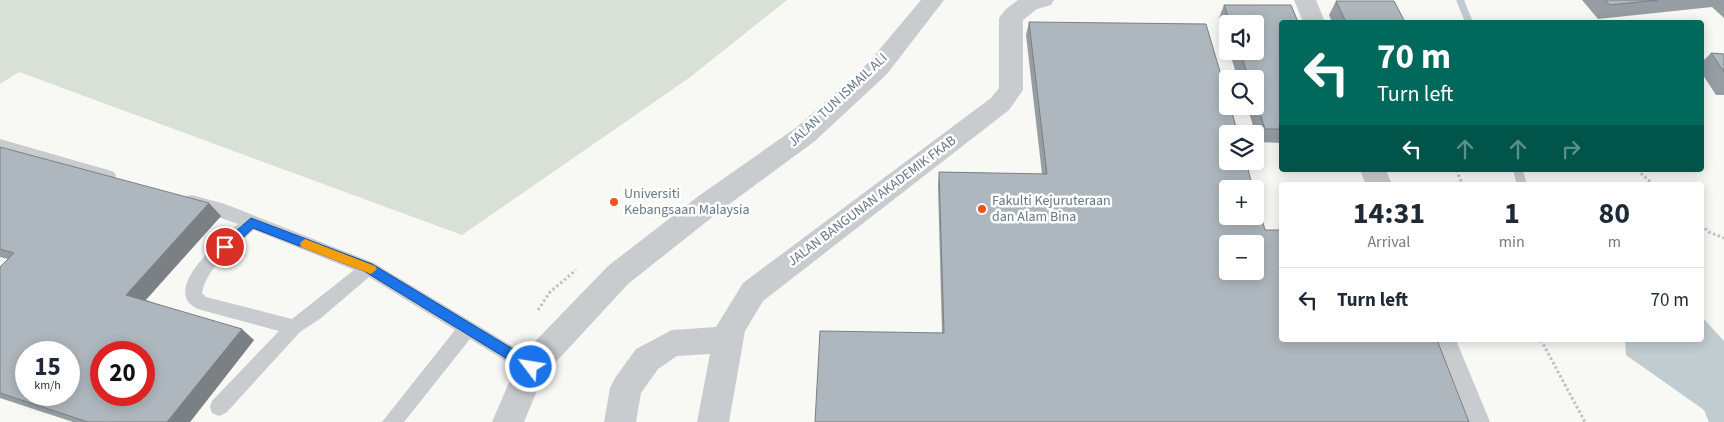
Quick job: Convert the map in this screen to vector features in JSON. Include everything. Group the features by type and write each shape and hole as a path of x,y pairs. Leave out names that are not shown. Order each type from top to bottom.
{"street":[{"name":"JALAN TUN ISMAIL ALI","path":"508,422 531,367 618,275 710,203 806,134 878,68 933,0"},
{"name":"JALAN BANGUNAN AKADEMIK FKAB","path":"713,422 730,328 753,292 1000,104 1011,90 1011,18 1020,8 1032,1 1043,0"},
{"path":"1305,0 1313,20"},
{"path":"620,422 626,388 647,359 672,342 728,339"},
{"path":"1442,342 1474,422"}],"lane":[{"path":"0,145 124,181"},
{"path":"181,198 219,209 368,268 531,367"},
{"path":"251,222 200,273 194,285 193,295 201,303 294,327"},
{"path":"219,407 294,327 315,313 368,268"},
{"path":"392,422 466,329"}],"path":[{"path":"1639,172 1651,182"},
{"path":"1704,228 1709,232 1724,238"},
{"path":"1542,342 1585,422"}],"shaded area":[{"path":"0,0 787,0 689,78 462,235 19,72 0,84"},
{"path":"1704,319 1724,341 1724,422 1709,422 1704,410 1626,355 1625,342 1704,342"}],"building":[{"path":"1605,0 1658,0 1610,5"},
{"path":"1336,1 1394,1 1404,20 1345,20"},
{"path":"1224,5 1291,5 1297,20 1279,20 1279,129 1265,129 1260,115 1264,115 1264,70 1246,70 1243,60 1264,60 1264,15 1228,15"},
{"path":"1029,22 1206,24 1219,70 1219,115 1233,115 1235,125 1219,125 1219,170 1248,170 1251,180 1219,180 1219,225 1264,225 1265,230 1279,230 1279,342 1438,342 1469,422 815,422 820,331 944,333 939,172 1047,174"},
{"path":"1711,53 1724,54 1724,72"},
{"path":"0,147 209,203 126,295 242,329 167,422 88,422 39,406 80,406 80,341 15,341 15,398 0,393 0,267 14,253 0,249"}],"waterway":[{"path":"1460,0 1468,20"},
{"path":"1519,172 1521,182"}],"slow traffic":[{"path":"305,243 371,269"}],"place":[{"name":"Universiti Kebangsaan Malaysia","path":"614,202"},
{"name":"Fakulti Kejuruteraan dan Alam Bina","path":"982,209"}],"route":[{"path":"225,247 251,222 368,268 531,367"}]}
